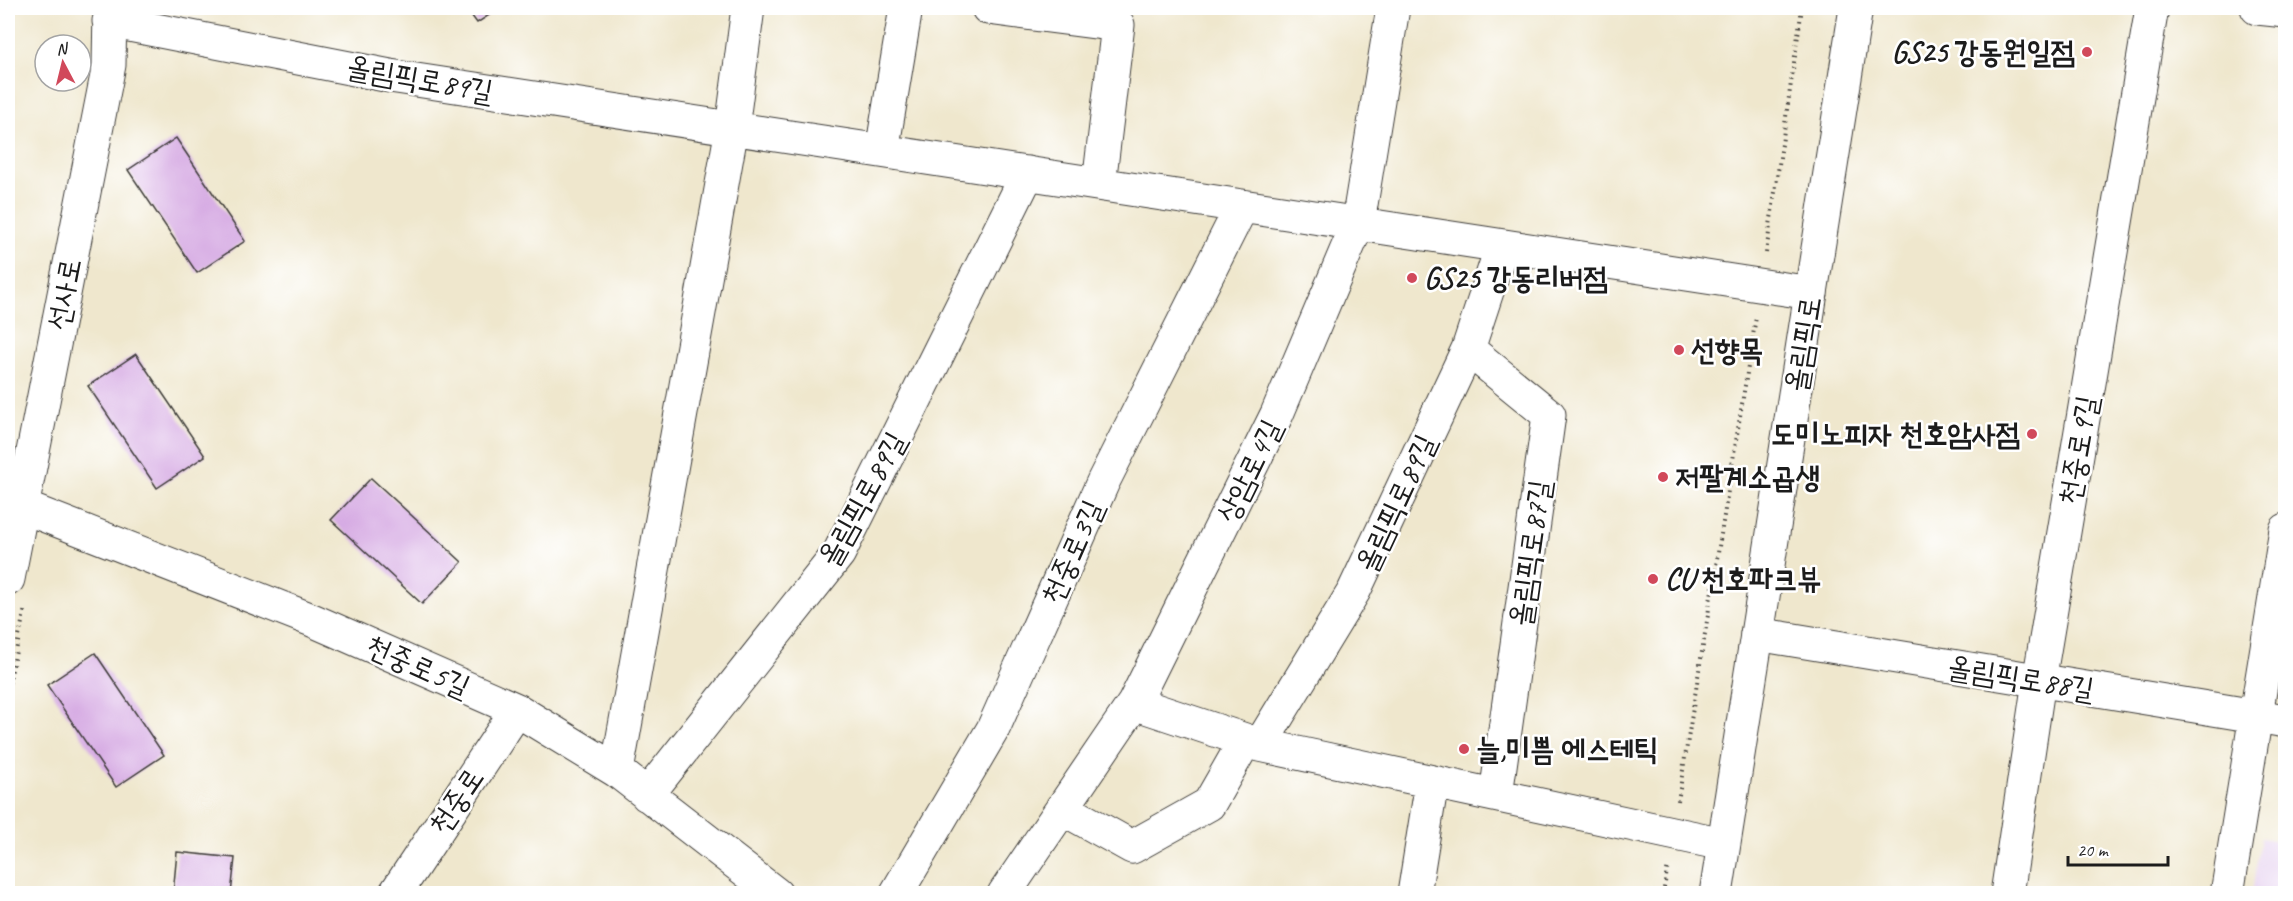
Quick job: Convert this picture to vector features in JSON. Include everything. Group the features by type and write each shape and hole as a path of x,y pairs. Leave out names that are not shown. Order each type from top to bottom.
{"street":[{"path":"616,771 732,128 748,8"},
{"path":"882,151 906,8"},
{"path":"988,8 1118,25 1099,184"},
{"name":"상암로4길","path":"1004,894 1134,703 1277,414 1358,224 1393,8"},
{"name":"올림픽로","path":"1716,894 1856,8"},
{"name":"천중로9길","path":"2007,894 2039,681 2152,8"},
{"path":"2257,8 2286,11"},
{"name":"올림픽로89길","path":"110,14 390,76 1811,293"},
{"name":"선사로","path":"8,579 109,65 110,14"},
{"name":"올림픽로89길","path":"647,795 839,553 1028,173"},
{"name":"천중로3길","path":"896,894 993,729 1103,482 1242,206"},
{"name":"올림픽로89길","path":"1253,743 1354,591 1468,349 1502,246"},
{"name":"올림픽로87길","path":"1468,349 1549,415 1496,795"},
{"name":"천중로5길","path":"23,507 312,620 517,710 616,771 776,894"},
{"path":"2227,894 2270,719 2286,530"},
{"name":"올림픽로88길","path":"1756,634 2270,719"},
{"path":"1134,703 1253,743 1723,844"},
{"name":"천중로","path":"395,894 517,710"},
{"path":"1062,808 1132,847 1209,804 1253,743"},
{"path":"1414,894 1432,782"}],"path":[{"path":"1663,894 1762,285 1802,8"}],"shaded area":[{"path":"2261,838 2285,842 2285,893 2252,893"}],"building":[{"path":"466,8 500,8 477,23"},
{"path":"176,138 245,241 197,273 128,170"},
{"path":"136,354 205,456 157,488 88,386"},
{"path":"371,478 462,562 422,604 331,520"},
{"path":"95,653 164,755 116,787 47,685"},
{"path":"177,852 235,858 231,894 173,894"}],"place":[{"name":"GS25 강동원일점","path":"2087,52"},
{"name":"GS25 강동리버점","path":"1412,278"},
{"name":"선향목","path":"1679,350"},
{"name":"도미노피자 천호암사점","path":"2032,434"},
{"name":"저팔계소곱생","path":"1663,477"},
{"name":"CU 천호파크뷰","path":"1653,579"},
{"name":"늘,미쁨 에스테틱","path":"1464,749"}]}
